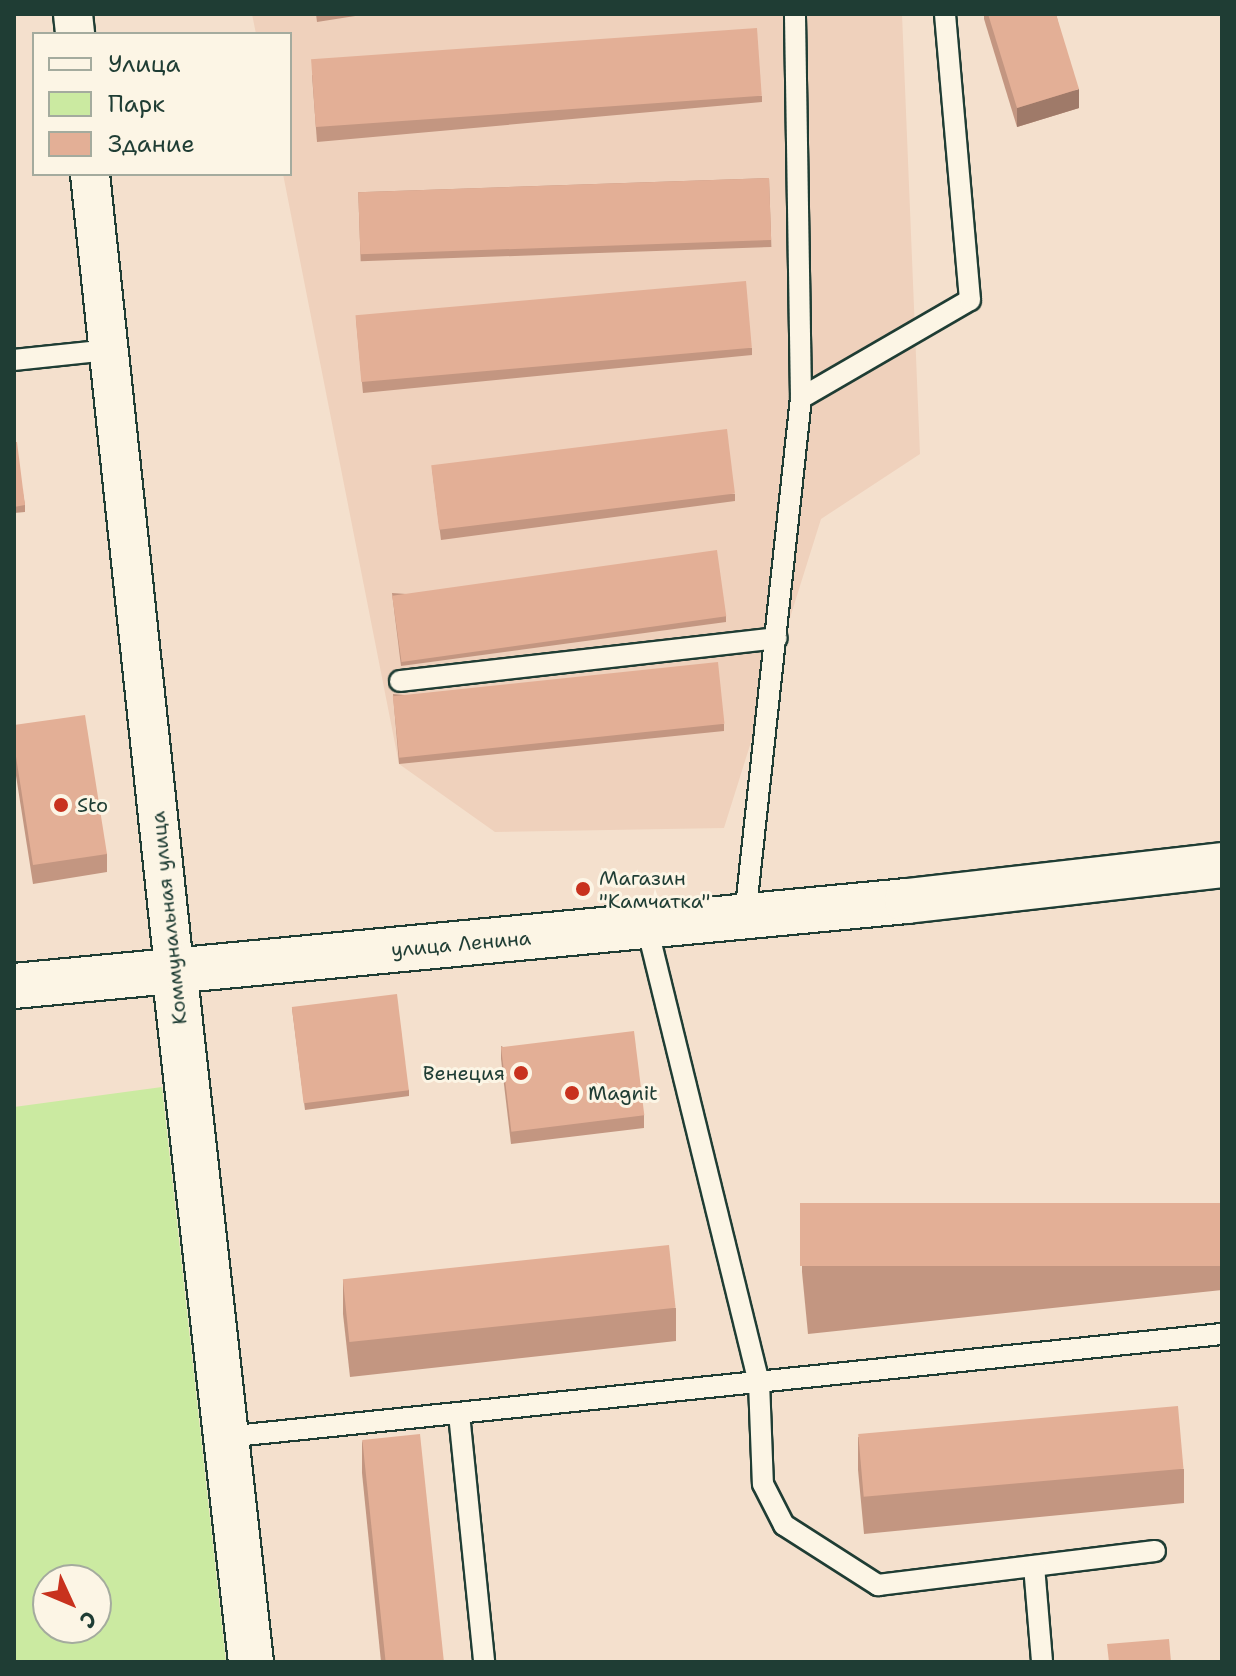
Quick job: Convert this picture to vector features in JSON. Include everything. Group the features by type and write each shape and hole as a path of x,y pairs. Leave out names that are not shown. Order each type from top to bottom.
{"main road":[{"name":"улица Ленина","path":"14,986 174,968 907,901 1222,865"},
{"name":"Коммунальная улица","path":"174,968 251,1662"}],"street":[{"name":"Коммунальная улица","path":"90,176 174,968"}],"lane":[{"path":"745,917 801,398 795,14"},
{"path":"801,398 970,300 945,14"},
{"path":"14,360 109,350"},
{"path":"400,681 777,638"},
{"path":"647,927 759,1382 763,1484 784,1525 878,1585 1155,1551"},
{"path":"225,1437 1222,1334"},
{"path":"459,1414 484,1662"},
{"path":"1034,1566 1042,1662"}],"shaded area":[{"path":"252,14 902,14 920,454 821,519 724,828 495,832 399,764 283,176 292,176 292,32 256,32"}],"green space":[{"path":"162,1087 226,1662 14,1662 14,1107"}],"building":[{"path":"988,14 1056,14 1079,89 1017,108"},
{"path":"757,28 762,96 316,127 311,59"},
{"path":"769,178 771,240 360,254 358,192"},
{"path":"746,281 752,348 361,382 355,315"},
{"path":"727,429 735,494 439,530 431,465"},
{"path":"14,442 17,442 25,505 14,507"},
{"path":"717,550 726,616 402,662 392,596"},
{"path":"718,662 724,724 399,758 393,696"},
{"path":"85,715 107,854 33,865 14,744 14,725"},
{"path":"397,994 409,1090 304,1103 292,1007"},
{"name":"Magnit","path":"634,1031 644,1115 511,1132 501,1047"},
{"path":"800,1203 1222,1203 1222,1266 800,1266"},
{"path":"669,1245 676,1308 349,1342 343,1279"},
{"path":"1178,1406 1183,1469 864,1497 858,1434"},
{"path":"420,1434 444,1662 386,1662 362,1440"},
{"path":"1169,1639 1171,1662 1109,1662 1107,1644"}],"place":[{"name":"Sto","path":"61,805"},
{"name":"Магазин \"Камчатка\"","path":"583,889"},
{"name":"Венеция","path":"521,1073"},
{"name":"Magnit","path":"572,1093"}]}
